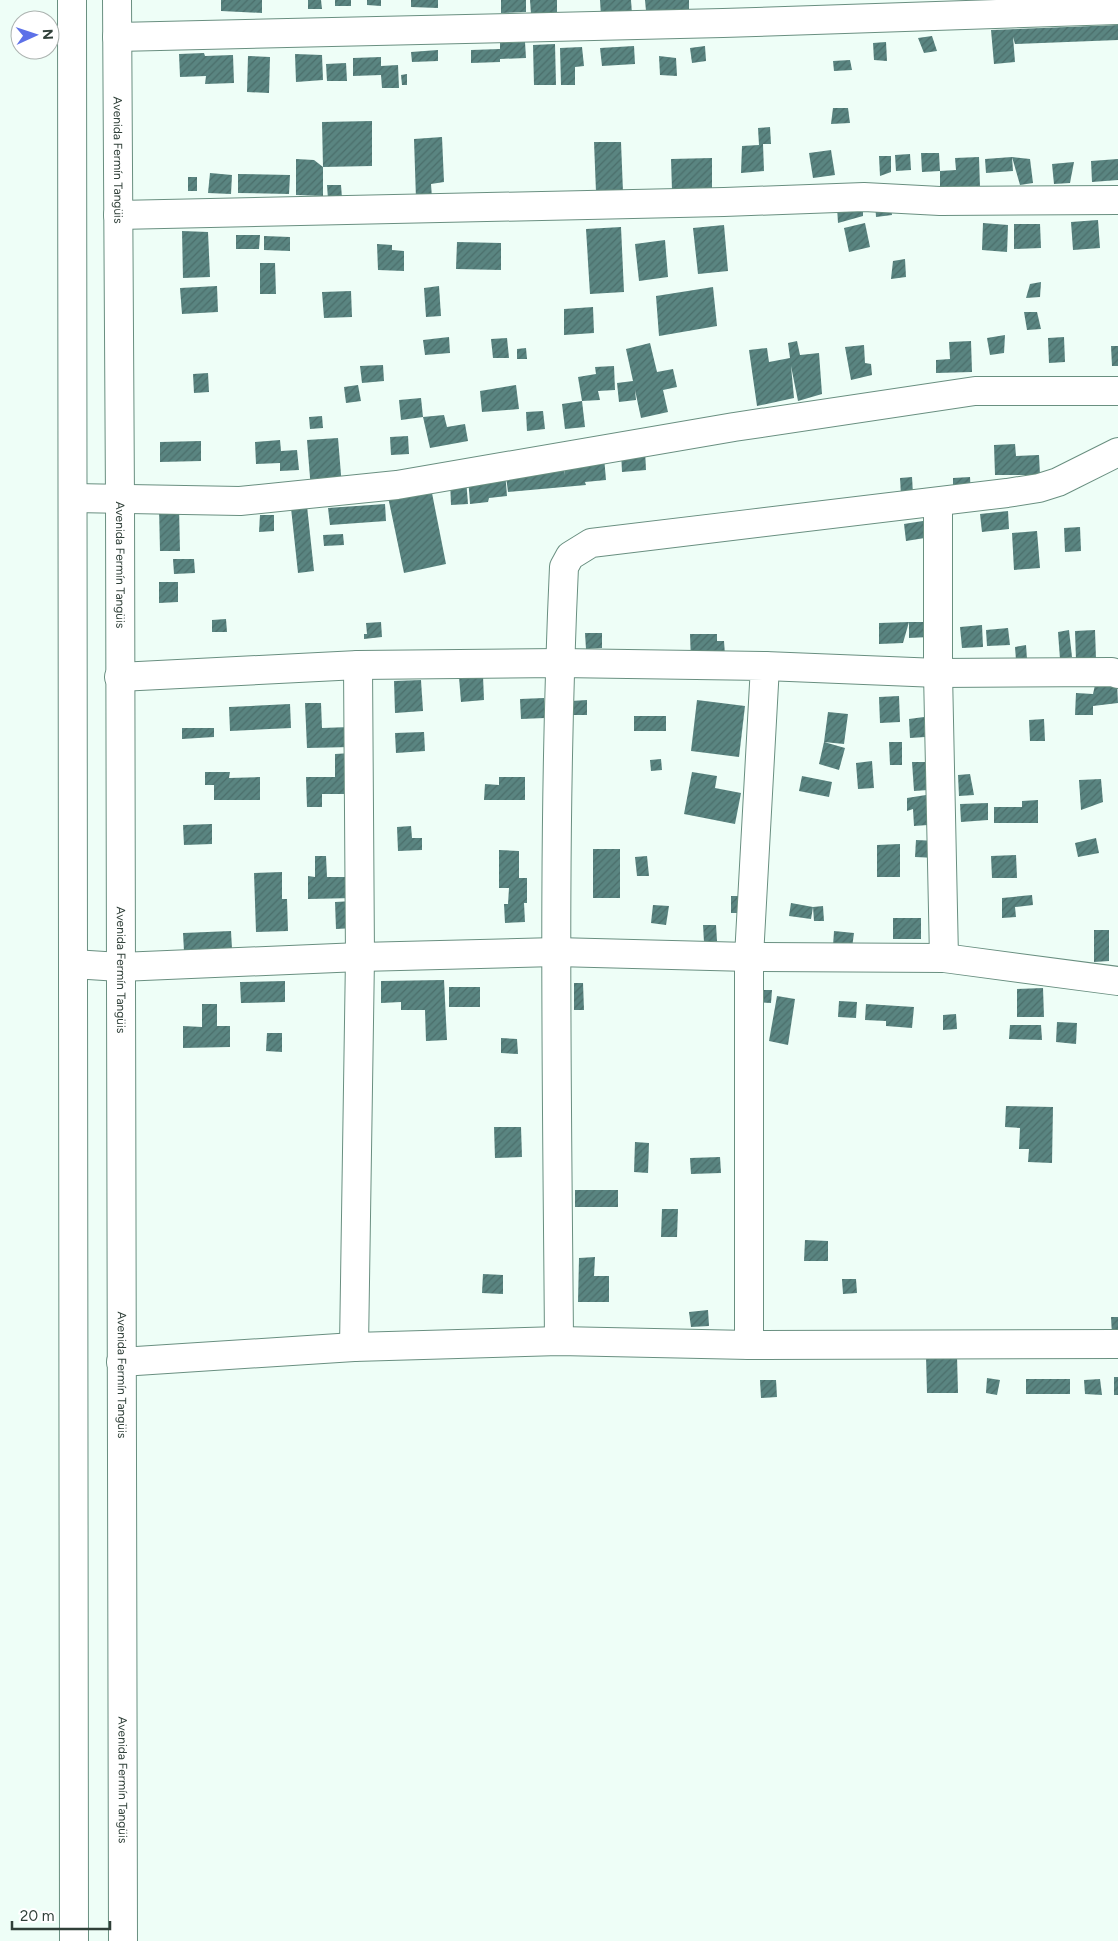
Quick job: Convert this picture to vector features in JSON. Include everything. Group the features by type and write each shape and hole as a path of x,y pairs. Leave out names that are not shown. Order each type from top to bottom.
{"street":[{"path":"72,0 74,1941"},
{"name":"Avenida Fermín Tangüis","path":"117,0 123,1941"},
{"path":"117,37 723,23 1033,6 1118,10"},
{"path":"118,216 694,203 864,197 940,200 1118,200"},
{"path":"73,498 240,501 396,484 734,427 975,391 1118,392"},
{"path":"559,1341 556,952 560,663 564,567 570,556 591,543 938,502 1039,488 1058,482 1118,452"},
{"path":"938,502 938,673 944,958"},
{"path":"119,676 358,664 560,663 765,666 938,673 1112,672 1118,674"},
{"path":"354,1347 360,957 358,664"},
{"path":"749,1345 750,957 765,666"},
{"path":"73,964 120,966 556,952 750,957 944,958 1118,981"},
{"path":"121,1362 354,1347 559,1341 749,1345 1118,1344"}],"building":[{"path":"221,0 262,0 262,13 221,11"},
{"path":"308,0 321,0 322,9 308,9"},
{"path":"335,0 351,0 351,6 335,6"},
{"path":"367,0 381,0 381,6 367,5"},
{"path":"411,0 438,0 438,8 411,7"},
{"path":"501,0 526,0 526,12 501,13"},
{"path":"530,0 557,0 557,13 531,14"},
{"path":"600,0 631,0 632,14 601,16"},
{"path":"645,0 689,0 689,10 646,11"},
{"path":"1118,25 1118,40 1015,44 1013,37 1015,62 994,64 991,30"},
{"path":"932,36 937,51 924,53 918,38"},
{"path":"525,42 526,58 500,59 500,62 471,63 471,50 500,49 500,43"},
{"path":"886,42 887,61 874,60 873,43"},
{"path":"555,44 556,85 534,85 533,45"},
{"path":"634,46 635,64 602,66 600,48"},
{"path":"705,46 706,61 692,63 690,48"},
{"path":"582,47 584,66 575,67 575,85 561,85 560,48"},
{"path":"438,50 438,61 412,62 411,52"},
{"path":"204,53 205,56 233,55 234,83 205,84 206,76 180,77 179,54"},
{"path":"295,54 322,55 323,80 296,82"},
{"path":"248,56 270,57 269,93 247,92"},
{"path":"659,56 676,58 677,76 660,75"},
{"path":"381,57 381,66 398,65 399,88 382,88 381,75 353,76 353,58"},
{"path":"850,60 852,70 834,71 833,61"},
{"path":"346,63 347,81 327,81 326,64"},
{"path":"407,74 407,85 402,85 401,75"},
{"path":"833,108 848,108 850,123 831,124"},
{"path":"372,121 372,166 323,167 322,122"},
{"path":"770,127 771,144 763,144 764,171 741,173 742,146 759,145 758,128"},
{"path":"442,137 444,182 431,184 432,198 416,199 414,139"},
{"path":"594,142 621,142 623,192 596,192"},
{"path":"831,150 835,175 813,178 809,153"},
{"path":"921,153 939,153 940,171 922,172"},
{"path":"910,154 911,170 896,171 895,155"},
{"path":"879,156 891,156 891,172 880,176"},
{"path":"979,157 980,187 940,188 940,171 956,170 955,158"},
{"path":"1012,157 1030,159 1033,183 1020,185"},
{"path":"1012,157 1013,171 986,173 985,159"},
{"path":"712,158 712,189 672,190 671,159"},
{"path":"296,159 314,160 323,167 323,196 296,195"},
{"path":"1118,159 1118,180 1092,182 1091,161"},
{"path":"1074,162 1070,183 1054,184 1052,164"},
{"path":"210,173 232,175 231,194 208,193"},
{"path":"238,174 290,175 289,194 238,193"},
{"path":"188,177 197,177 197,191 188,191"},
{"path":"327,185 341,185 342,198 328,199"},
{"path":"890,200 892,215 876,217 875,202"},
{"path":"863,204 863,216 838,223 837,207"},
{"path":"1098,220 1100,248 1073,250 1071,222"},
{"path":"865,223 870,247 849,252 844,228"},
{"path":"983,223 1008,225 1007,252 982,250"},
{"path":"1014,224 1040,224 1041,248 1014,249"},
{"path":"724,225 728,271 698,274 693,228"},
{"path":"621,227 624,292 590,294 586,229"},
{"path":"182,231 208,232 210,277 183,278"},
{"path":"236,235 260,235 259,249 236,249"},
{"path":"264,236 290,237 290,251 264,250"},
{"path":"665,240 668,277 639,281 635,244"},
{"path":"457,242 501,243 501,270 456,269"},
{"path":"377,244 392,245 392,250 404,251 404,271 378,270"},
{"path":"905,259 906,277 891,279 893,261"},
{"path":"260,263 275,263 276,294 260,294"},
{"path":"1041,282 1040,297 1026,298 1030,284"},
{"path":"217,286 218,312 182,314 180,288"},
{"path":"439,286 441,316 426,317 424,288"},
{"path":"713,287 717,326 659,336 656,296"},
{"path":"351,291 352,317 324,318 322,292"},
{"path":"593,307 594,333 564,335 564,309"},
{"path":"1024,312 1037,312 1041,329 1027,330"},
{"path":"1005,335 1004,353 990,355 987,338"},
{"path":"449,337 450,353 425,355 423,340"},
{"path":"1064,337 1065,362 1049,363 1048,338"},
{"path":"507,338 509,358 493,358 491,339"},
{"path":"797,341 800,355 819,353 822,394 798,401 791,366 794,398 757,406 749,350 767,348 769,362 790,358 788,343"},
{"path":"971,341 972,372 936,373 936,360 950,359 949,342"},
{"path":"650,343 657,372 673,369 677,387 663,390 668,412 641,418 635,390 636,400 619,402 617,383 633,381 626,349"},
{"path":"864,345 865,363 871,364 872,375 851,380 845,347"},
{"path":"1111,346 1118,346 1118,366 1112,366"},
{"path":"526,348 527,359 517,359 517,349"},
{"path":"383,365 384,381 362,383 360,366"},
{"path":"614,366 615,390 598,391 600,400 582,401 578,377 596,374 595,367"},
{"path":"208,373 209,392 194,393 193,374"},
{"path":"358,385 361,401 346,403 344,387"},
{"path":"516,385 519,409 482,412 480,391"},
{"path":"421,398 423,417 401,420 399,400"},
{"path":"582,401 585,427 565,429 562,404"},
{"path":"543,411 545,429 527,431 526,412"},
{"path":"444,415 447,427 465,424 468,441 430,448 423,417"},
{"path":"322,416 323,428 310,429 309,417"},
{"path":"408,436 409,454 391,455 390,437"},
{"path":"338,438 342,487 311,490 307,440"},
{"path":"280,440 281,451 297,450 299,470 280,471 280,463 256,464 255,442"},
{"path":"201,441 201,461 160,462 160,442"},
{"path":"1015,444 1016,456 1039,455 1040,475 995,475 994,445"},
{"path":"645,450 646,470 622,472 621,451"},
{"path":"604,457 606,480 585,482 586,485 508,492 505,469 563,462 565,475 564,461"},
{"path":"505,471 507,496 489,498 488,502 470,504 468,477"},
{"path":"912,477 913,494 901,495 900,478"},
{"path":"970,477 971,496 953,497 953,478"},
{"path":"466,479 468,504 451,505 450,481"},
{"path":"430,483 446,564 404,573 387,492"},
{"path":"385,504 386,521 330,525 328,508"},
{"path":"307,506 314,571 298,573 291,508"},
{"path":"159,507 179,507 180,551 160,551"},
{"path":"1008,511 1009,529 982,532 980,514"},
{"path":"260,515 274,515 274,531 259,532"},
{"path":"929,520 931,537 906,541 904,524"},
{"path":"1080,527 1081,551 1065,552 1064,528"},
{"path":"1037,531 1040,568 1014,570 1012,533"},
{"path":"343,534 344,545 324,546 323,535"},
{"path":"173,559 194,559 195,573 174,574"},
{"path":"159,582 178,582 178,602 159,603"},
{"path":"226,619 227,632 212,632 212,620"},
{"path":"381,622 382,637 364,639 364,634 367,634 366,623"},
{"path":"909,622 929,622 929,637 909,638"},
{"path":"909,622 903,643 879,644 879,623"},
{"path":"982,625 983,647 962,648 960,627"},
{"path":"1008,628 1010,645 987,646 986,630"},
{"path":"1069,630 1072,657 1060,659 1058,632"},
{"path":"1095,630 1096,659 1076,660 1075,631"},
{"path":"585,633 602,633 602,648 586,649"},
{"path":"690,634 717,634 717,641 724,641 725,655 691,662"},
{"path":"1026,645 1027,659 1016,660 1015,647"},
{"path":"483,676 484,700 461,702 459,677"},
{"path":"421,680 423,711 395,713 394,681"},
{"path":"1117,682 1118,703 1093,706 1093,715 1075,715 1076,693 1093,694 1095,685"},
{"path":"899,696 900,722 880,723 879,697"},
{"path":"544,698 545,718 521,719 520,699"},
{"path":"587,700 587,715 572,715 571,701"},
{"path":"697,700 745,706 739,757 691,751"},
{"path":"305,703 321,703 322,728 350,727 351,747 307,748"},
{"path":"290,704 291,728 230,731 229,707"},
{"path":"828,712 848,714 844,744 824,742"},
{"path":"634,716 666,716 666,731 634,731"},
{"path":"924,717 925,737 910,738 909,719"},
{"path":"1044,719 1045,741 1030,741 1029,720"},
{"path":"182,728 214,728 214,737 182,739"},
{"path":"424,732 425,751 396,753 395,733"},
{"path":"824,742 845,748 839,770 819,764"},
{"path":"889,742 902,742 902,765 890,765"},
{"path":"352,753 354,794 322,794 322,807 307,807 306,777 335,777 335,754"},
{"path":"661,759 662,770 651,771 650,760"},
{"path":"872,761 874,788 858,789 856,763"},
{"path":"912,762 926,762 928,790 914,791"},
{"path":"205,772 230,772 229,778 260,777 260,800 214,800 214,785 205,785"},
{"path":"692,772 717,776 715,788 741,793 735,824 684,814"},
{"path":"970,774 974,795 959,796 958,775"},
{"path":"802,776 832,782 829,797 799,791"},
{"path":"499,777 525,777 525,800 484,800 485,784 499,785"},
{"path":"1101,779 1103,802 1081,810 1079,780"},
{"path":"926,795 928,825 914,826 913,809 907,811 907,798"},
{"path":"1038,800 1038,823 994,823 994,807 1022,807 1022,801"},
{"path":"988,803 988,820 961,822 960,804"},
{"path":"212,824 212,844 184,845 183,825"},
{"path":"411,826 412,838 422,838 422,850 398,851 397,827"},
{"path":"1096,838 1099,853 1078,857 1075,843"},
{"path":"916,840 937,841 937,858 915,857"},
{"path":"900,844 900,877 877,877 877,845"},
{"path":"593,849 620,849 620,898 593,898"},
{"path":"499,850 519,851 519,878 527,878 527,903 524,903 525,922 505,923 504,904 508,904 509,888 499,888"},
{"path":"1016,855 1017,878 992,878 991,856"},
{"path":"315,856 326,856 327,877 355,877 355,898 308,899 308,876 315,877"},
{"path":"647,856 649,876 637,876 635,857"},
{"path":"282,872 282,899 287,899 288,931 256,932 254,873"},
{"path":"1032,895 1033,905 1015,907 1016,917 1002,918 1002,898"},
{"path":"731,896 746,896 746,913 731,913"},
{"path":"354,901 355,928 336,929 335,902"},
{"path":"791,903 813,907 811,919 789,916"},
{"path":"653,905 669,906 666,925 651,923"},
{"path":"823,906 824,921 814,921 813,907"},
{"path":"893,918 921,918 921,939 893,939"},
{"path":"703,925 716,925 717,941 704,942"},
{"path":"1094,930 1109,930 1109,961 1094,962"},
{"path":"231,931 232,949 184,951 183,933"},
{"path":"834,931 854,933 852,948 833,946"},
{"path":"444,980 447,1040 426,1041 425,1010 401,1010 401,1002 381,1003 381,981"},
{"path":"285,981 285,1002 241,1003 240,982"},
{"path":"574,983 583,983 584,1010 574,1010"},
{"path":"449,987 480,987 480,1007 449,1007"},
{"path":"1043,988 1044,1017 1017,1017 1017,989"},
{"path":"753,990 772,990 771,1003 753,1002"},
{"path":"777,996 795,999 788,1045 769,1041"},
{"path":"839,1001 857,1002 856,1018 838,1017"},
{"path":"202,1004 217,1004 217,1026 230,1026 230,1047 183,1048 183,1026 202,1027"},
{"path":"866,1004 914,1007 912,1028 886,1026 886,1021 865,1020"},
{"path":"956,1014 957,1029 943,1030 943,1015"},
{"path":"1057,1022 1077,1023 1076,1044 1056,1042"},
{"path":"1010,1025 1041,1025 1042,1040 1009,1039"},
{"path":"267,1033 282,1033 282,1052 266,1051"},
{"path":"501,1038 517,1039 518,1054 501,1053"},
{"path":"1006,1106 1053,1107 1052,1163 1028,1162 1029,1149 1019,1149 1020,1128 1005,1127"},
{"path":"494,1127 521,1127 522,1157 495,1158"},
{"path":"635,1142 649,1143 648,1173 634,1172"},
{"path":"720,1157 721,1173 691,1174 690,1158"},
{"path":"575,1190 618,1190 618,1207 575,1207"},
{"path":"662,1209 678,1209 677,1237 661,1237"},
{"path":"805,1240 828,1241 828,1261 804,1261"},
{"path":"595,1257 594,1276 609,1276 609,1302 578,1302 579,1258"},
{"path":"483,1274 503,1275 503,1294 482,1293"},
{"path":"842,1279 856,1279 857,1293 843,1294"},
{"path":"708,1310 709,1326 691,1327 689,1312"},
{"path":"1111,1317 1118,1317 1118,1335 1112,1335"},
{"path":"926,1356 957,1356 958,1393 927,1393"},
{"path":"1114,1377 1118,1377 1118,1395 1114,1395"},
{"path":"987,1378 1000,1380 997,1395 986,1393"},
{"path":"1026,1379 1070,1379 1070,1394 1026,1394"},
{"path":"1100,1379 1102,1395 1085,1394 1084,1380"},
{"path":"760,1380 776,1380 777,1397 761,1398"}]}
